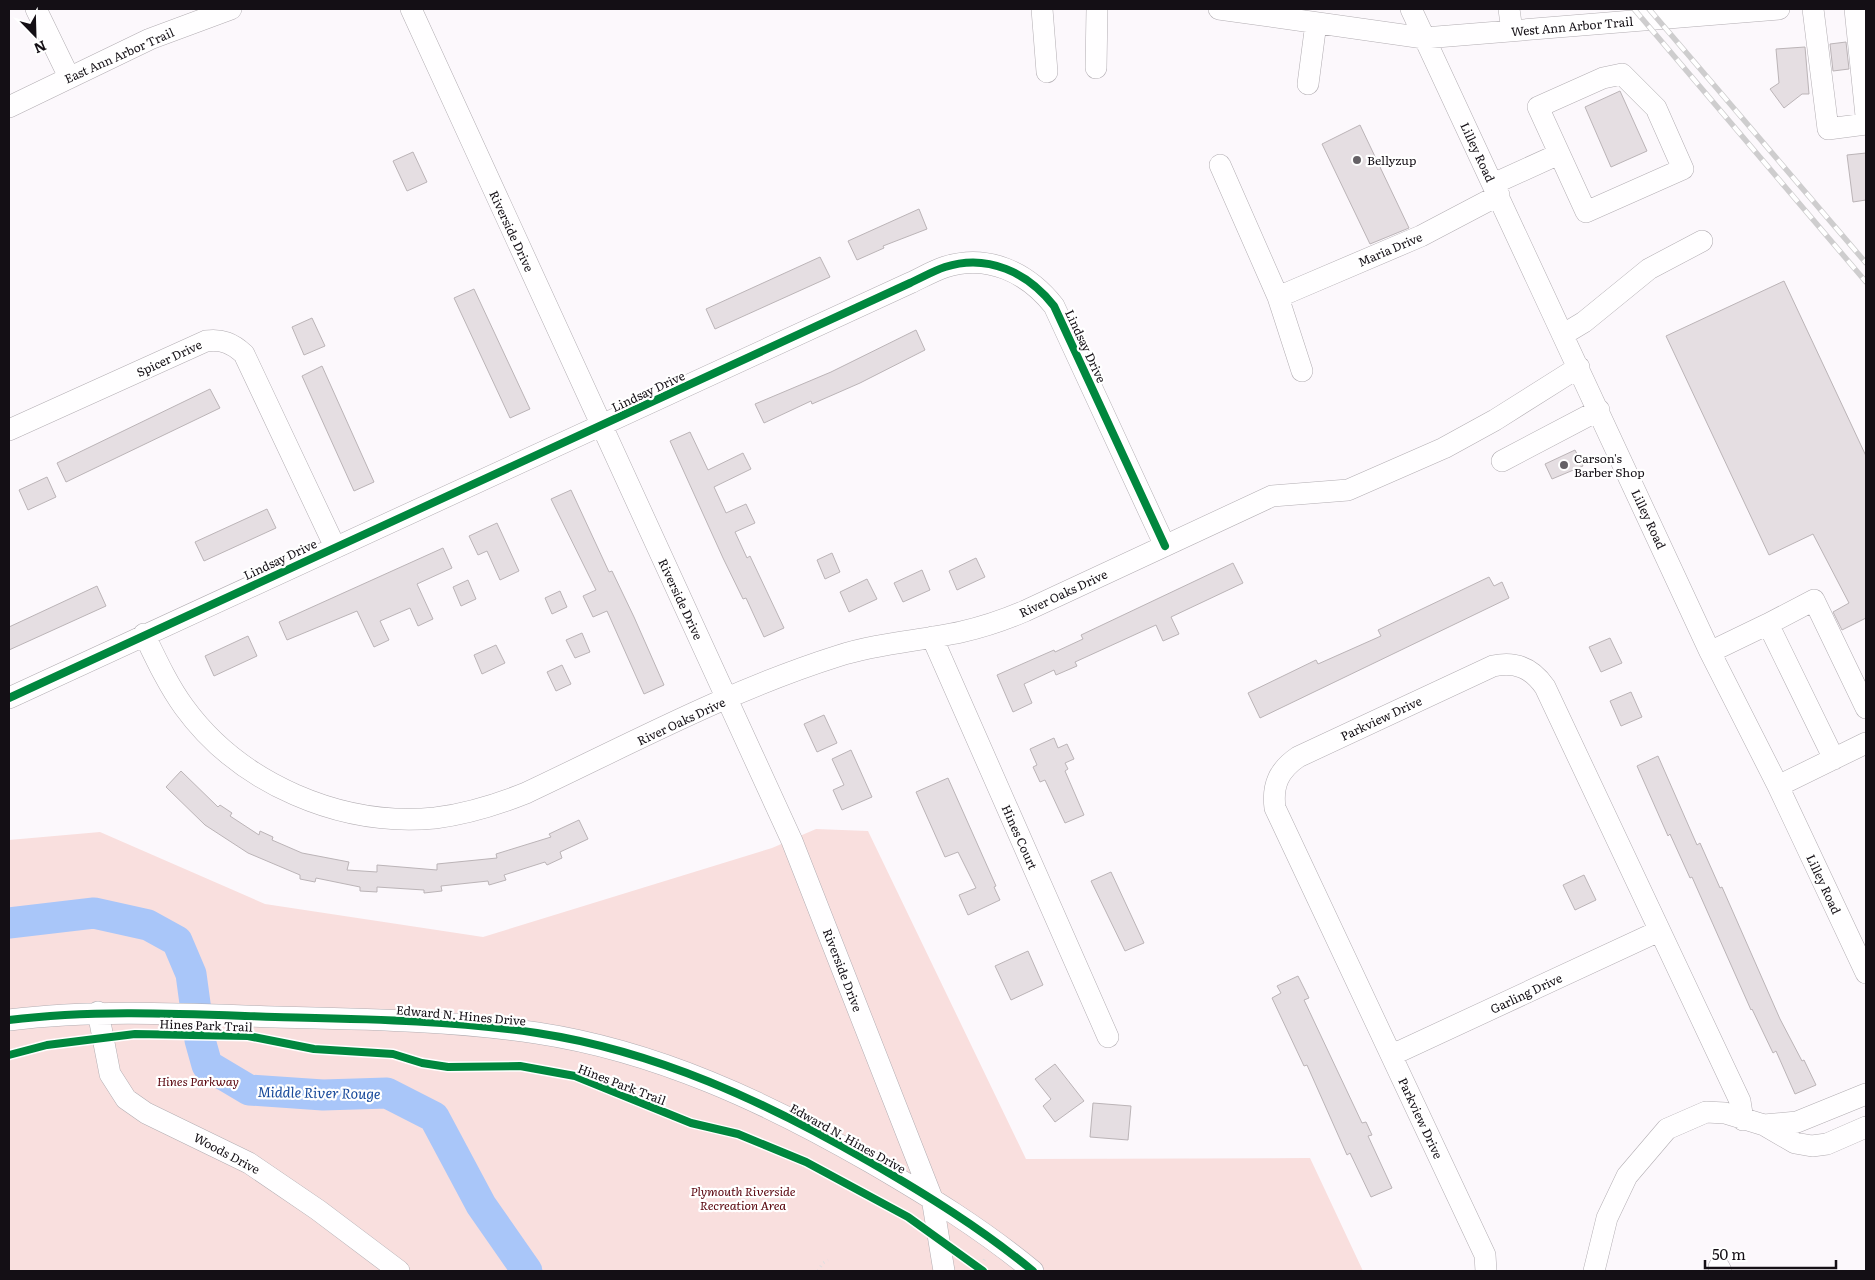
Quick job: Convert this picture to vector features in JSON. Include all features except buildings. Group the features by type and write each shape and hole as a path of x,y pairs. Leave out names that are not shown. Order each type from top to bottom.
{"street":[{"path":"36,9 69,77"},
{"name":"East Ann Arbor Trail","path":"9,107 150,39 231,9"},
{"name":"Riverside Drive","path":"411,9 792,841 932,1198 944,1271"},
{"path":"1042,9 1047,72"},
{"path":"1096,68 1097,9"},
{"path":"1219,9 1424,38"},
{"name":"Lilley Road","path":"1411,9 1564,334 1710,652 1778,786 1866,973"},
{"path":"1508,9 1512,31"},
{"name":"West Ann Arbor Trail","path":"1424,38 1719,11 1779,9"},
{"path":"1813,9 1828,129 1866,124"},
{"path":"1855,9 1866,116"},
{"path":"1308,84 1316,23"},
{"path":"1622,74 1656,108 1683,169 1586,212 1559,154 1538,107 1603,78 1622,74"},
{"name":"Maria Drive","path":"1278,297 1421,236 1496,189 1559,154"},
{"path":"1220,165 1278,297 1302,371"},
{"path":"1564,334 1584,322 1649,269 1702,241"},
{"name":"Lindsay Drive","path":"9,698 144,634 946,267 963,264 997,266 1016,272 1031,282 1054,306 1165,546"},
{"name":"Spicer Drive","path":"9,430 206,341 226,341 235,345 244,354 335,547"},
{"name":"River Oaks Drive","path":"144,634 162,673 184,708 206,734 235,759 263,779 298,796 335,809 402,819 434,818 496,805 526,794 727,699 840,655 993,624 1025,612 1272,496 1348,490 1444,448 1495,420 1579,367"},
{"path":"1502,461 1599,410"},
{"path":"1710,652 1814,600 1866,708"},
{"path":"1768,624 1834,759"},
{"name":"Hines Court","path":"932,637 1108,1037"},
{"name":"Parkview Drive","path":"1486,1271 1485,1255 1275,808 1273,794 1276,780 1286,765 1298,757 1493,666 1503,664 1520,666 1538,676 1545,687 1740,1101 1743,1120"},
{"path":"1778,786 1866,743"},
{"name":"Garling Drive","path":"1392,1055 1660,931"},
{"name":"Edward N. Hines Drive","path":"9,1020 98,1012 473,1025 538,1033 602,1047 676,1069 755,1100 816,1131 932,1198 1004,1248 1033,1271"},
{"name":"Woods Drive","path":"98,1012 110,1074 126,1099 146,1113 249,1163 318,1210 399,1271"},
{"path":"1764,1125 1798,1122 1866,1094"},
{"path":"1594,1271 1607,1218 1627,1176 1667,1129 1706,1112 1725,1113 1764,1125 1795,1143 1812,1146 1827,1144 1866,1127"}],"path":[{"path":"971,1263 981,1270 987,1255"},
{"path":"818,1271 822,1263 828,1260"}],"green space":[{"name":"Hines Parkway","path":"816,829 868,831 1026,1159 1310,1158 1363,1271 9,1271 9,840 100,832 265,904 483,937 772,848"}],"waterway":[{"name":"Middle River Rouge","path":"9,923 94,913 148,925 177,941 191,974 200,1040 207,1065 249,1090 323,1095 387,1093 434,1117 481,1205 527,1271"}],"railway":[{"path":"1634,9 1866,282"},
{"path":"1649,9 1866,263"}],"cycle path":[{"path":"9,698 945,267 961,263 992,264 1019,275 1044,294 1054,306 1165,546"},
{"name":"Hines Park Trail","path":"9,1020 109,1013 373,1020 472,1025 537,1033 581,1041 625,1052 667,1066 709,1082 791,1119 870,1162 933,1200 994,1241 1033,1271"},
{"name":"Hines Park Trail","path":"9,1055 47,1045 135,1034 248,1036 314,1049 393,1054 422,1063 448,1067 520,1066 575,1076 691,1123 738,1134 806,1162 908,1217 983,1271"}],"place":[{"name":"Bellyzup","path":"1357,160"},
{"name":"Carson's Barber Shop","path":"1564,465"}],"park label":[{"name":"Plymouth Riverside Recreation Area","path":"743,1198"}]}
